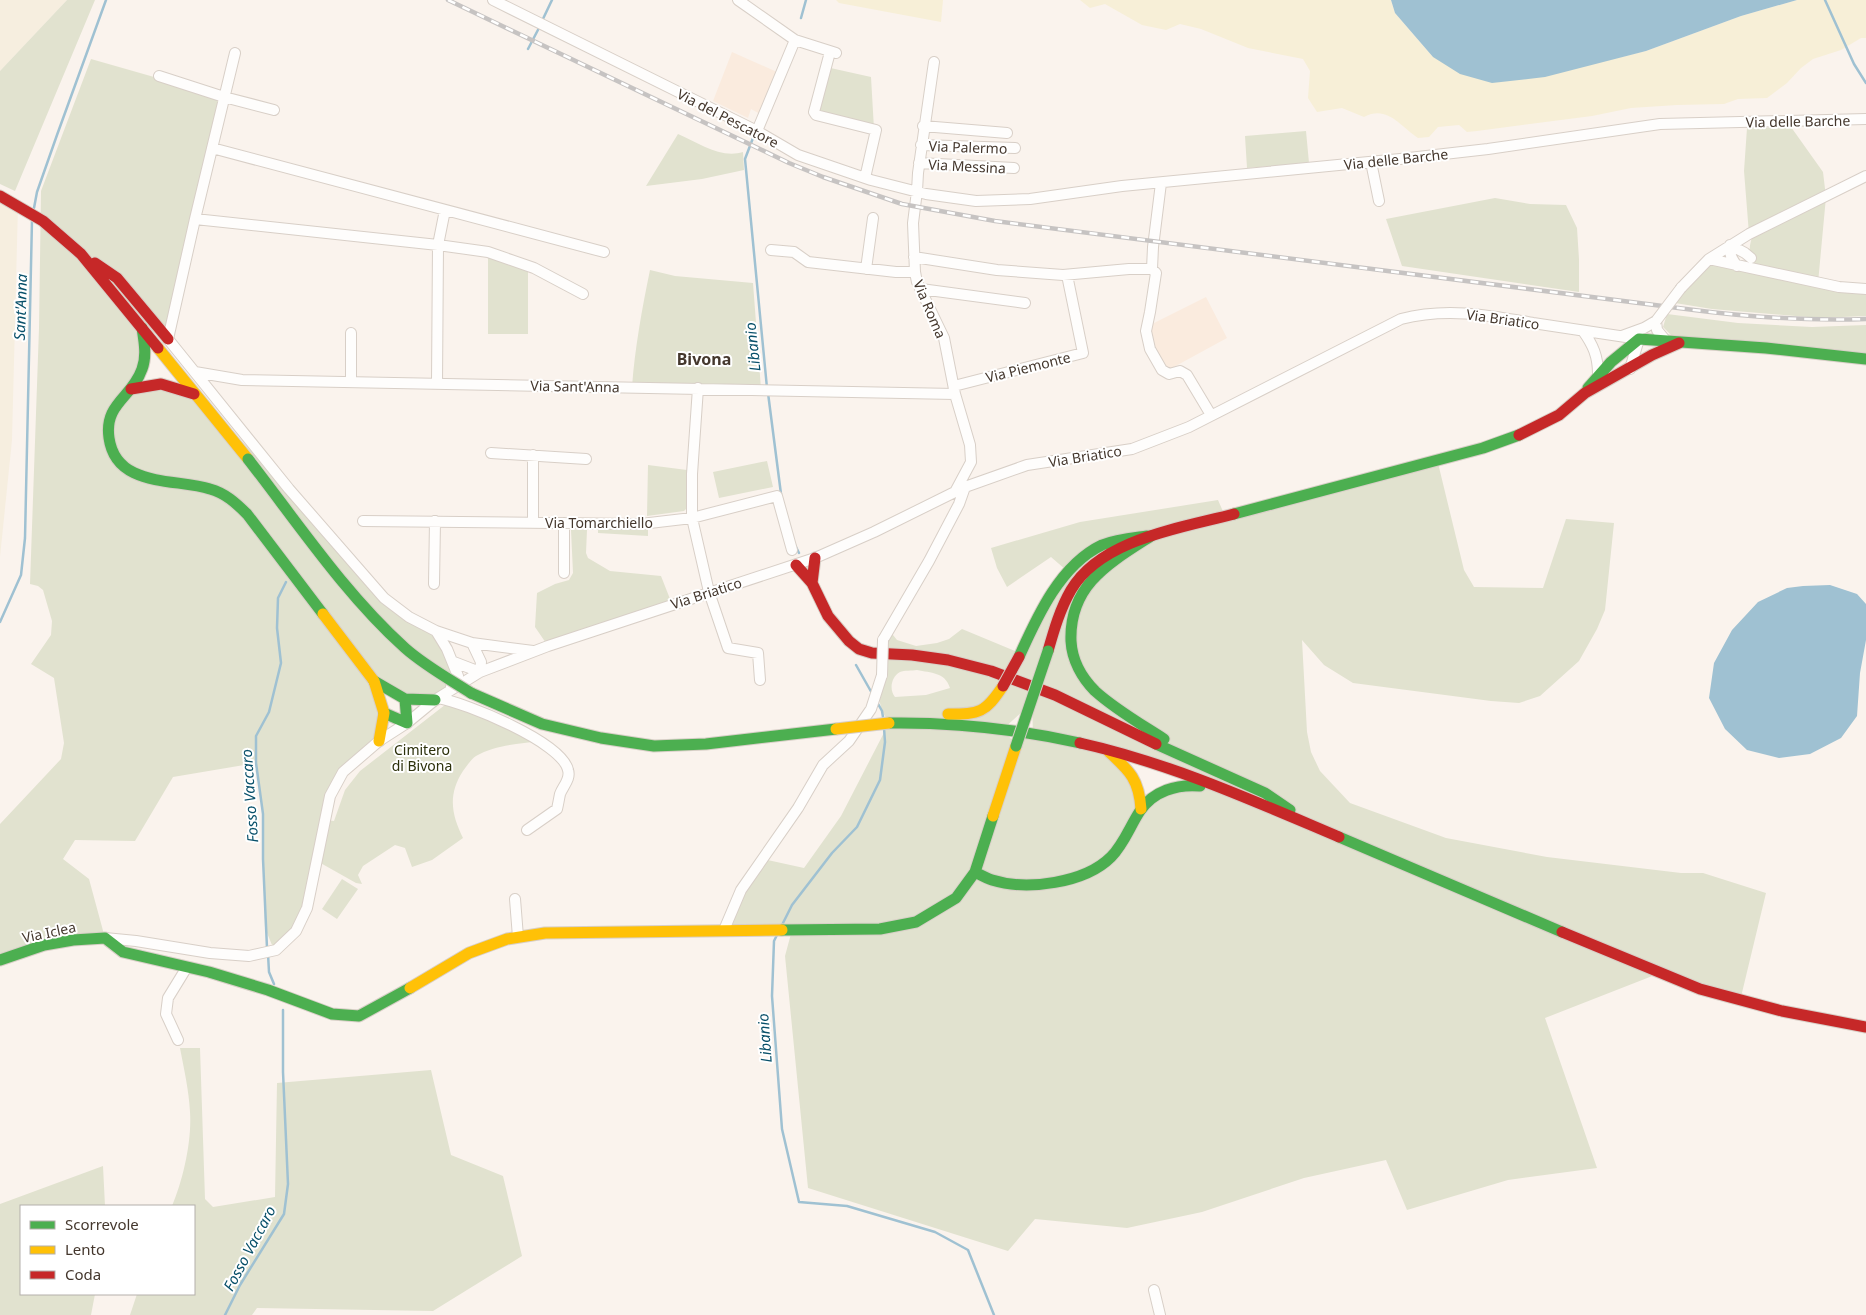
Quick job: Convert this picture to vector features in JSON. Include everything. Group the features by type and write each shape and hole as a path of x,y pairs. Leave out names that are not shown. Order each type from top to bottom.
{"main road":[{"path":"0,196 26,210 63,236 81,254 376,620 406,649 471,693 542,724 601,738 654,746 706,744 919,721 1010,730 1106,750 1149,762 1215,787 1700,989 1740,1001 1828,1022 1866,1027"},
{"path":"81,254 117,278 168,339"},
{"path":"142,328 146,350 142,368 132,389 114,408 108,427 109,441 114,455 132,473 145,478 212,489 223,493 235,502 262,532 374,681 384,713 379,741"},
{"path":"1585,393 1598,374 1641,334 1667,342 1766,348 1866,359"},
{"path":"105,938 123,952 187,967 268,990 332,1014 358,1016 380,1006 468,953 518,937 545,933 880,929 916,922 956,898 976,872 1058,617 1070,590 1080,575 1107,554 1151,536 1483,448 1528,432 1559,415 1585,393 1652,355 1679,343"},
{"path":"132,389 161,384 194,394"},
{"path":"919,721 932,715 975,714 989,707 1019,657 1044,605 1081,559 1119,539 1151,536"},
{"path":"1151,536 1109,563 1092,578 1081,593 1074,606 1071,619 1070,637 1074,663 1096,692 1119,710 1198,763"},
{"path":"812,583 816,558"},
{"path":"796,565 812,583 828,616 849,641 859,649 872,653 912,655 948,660 991,671 1055,695 1265,793 1314,827"},
{"path":"374,681 405,699 436,699"},
{"path":"384,713 407,723 405,699"},
{"path":"1106,750 1130,770 1137,780 1141,809"},
{"path":"976,872 994,881 1032,884 1061,881 1093,871 1110,858 1127,836 1141,809 1168,788 1184,784 1215,787"},
{"name":"Via Iclea","path":"0,960 44,945 73,940 105,938"}],"street":[{"name":"Via del Pescatore","path":"493,0 757,131 798,155 865,178 922,193"},
{"path":"738,0 795,40 833,52 814,112 816,116 876,130 865,178"},
{"path":"757,131 795,40"},
{"path":"234,53 194,219 168,339 289,489 384,598 409,617 436,631 472,643 533,651"},
{"name":"Via Roma","path":"724,930 741,890 798,808 823,765 849,741 873,705 882,675 883,640 959,504 960,488 971,462 970,445 954,390 944,338 915,272 913,223 922,193 919,164 923,126 934,62"},
{"path":"159,76 224,97 274,110"},
{"name":"Via delle Barche","path":"922,193 976,201 1030,199 1160,183 1488,149 1660,124 1866,119"},
{"path":"923,126 1007,133"},
{"name":"Via Palermo","path":"921,145 1015,148"},
{"path":"212,148 604,252"},
{"path":"1371,162 1379,201"},
{"name":"Via Messina","path":"919,164 1014,168"},
{"path":"1630,369 1641,334 1656,325 1681,288 1709,259 1754,232 1866,176"},
{"path":"1152,270 1160,183"},
{"path":"437,383 438,244 445,210"},
{"path":"866,269 873,218"},
{"path":"194,219 438,244 488,252 534,268 584,294"},
{"path":"1754,232 1748,246 1752,263 1760,271"},
{"path":"1730,246 1746,253 1751,258"},
{"path":"1730,246 1732,258 1737,266"},
{"path":"771,250 794,252 808,262 866,269 915,272"},
{"path":"914,257 997,270 1067,275 1129,269 1152,270 1156,273 1146,331 1150,349 1162,370 1169,374 1180,371 1187,375 1211,415"},
{"path":"1709,259 1840,287 1866,290"},
{"name":"Via Piemonte","path":"954,390 1082,353 1067,275"},
{"path":"921,289 1025,303"},
{"name":"Via Briatico","path":"105,938 210,953 249,956 274,950 296,931 307,908 330,796 343,772 379,741 407,723 448,691 480,672 533,651 816,558 874,532 960,488 1027,465 1132,449 1189,428 1211,415 1401,319 1423,313 1468,312 1621,336 1641,334"},
{"path":"1656,325 1667,342"},
{"path":"1583,331 1594,347 1598,361 1598,374"},
{"path":"350,382 351,333"},
{"name":"Via Sant'Anna","path":"195,372 242,380 761,389 954,390"},
{"path":"698,388 692,474 692,518 709,592 728,648 758,652 760,680"},
{"path":"491,452 586,459"},
{"path":"533,455 533,522"},
{"name":"Via Tomarchiello","path":"363,521 641,524 692,518 777,496 792,550"},
{"path":"434,584 435,521"},
{"path":"564,523 564,573"},
{"path":"436,631 454,662 458,676 448,691"},
{"path":"454,662 480,672 481,662 472,643"},
{"path":"436,699 455,701 528,733 566,761 569,773 568,780 560,795 557,810 527,830"},
{"path":"516,899 518,937"},
{"path":"178,1040 166,1014 168,998 187,967"},
{"path":"1154,1290 1160,1315"}],"shaded area":[{"path":"0,0 67,0 0,71"},
{"path":"732,52 777,72 760,114 751,109 748,118 713,101"},
{"path":"0,196 18,205 12,440 0,557"},
{"path":"1206,297 1227,338 1172,368 1165,366 1151,340 1150,325"}],"green space":[{"path":"67,0 95,0 15,191 0,184 0,71"},
{"name":"Cimitero di Bivona","path":"91,59 224,97 168,339 142,328 136,381 194,394 289,489 384,598 436,631 454,662 448,691 405,699 375,682 379,741 343,772 326,820 334,821 345,790 360,771 450,701 540,741 491,749 476,756 471,761 458,779 453,796 456,821 463,838 432,860 412,867 405,848 395,845 363,866 358,875 362,884 356,883 317,861 296,931 274,950 265,928 263,814 256,763 173,777 135,841 75,840 63,859 89,879 105,938 0,960 0,824 61,759 64,743 54,678 31,664 51,635 52,621 43,590 38,586 30,584 39,328 41,191"},
{"path":"826,67 871,77 874,129 816,115"},
{"path":"1791,127 1823,172 1826,197 1818,283 1866,289 1866,316 1819,318 1712,309 1675,303 1709,259 1759,270 1752,261 1750,252 1754,232 1749,234 1744,171 1747,128"},
{"path":"1306,131 1309,163 1247,168 1245,136"},
{"path":"678,134 718,152 735,154 743,152 744,170 702,179 646,186"},
{"path":"1495,198 1530,204 1566,205 1577,228 1579,292 1402,266 1386,219"},
{"path":"488,252 528,266 528,334 488,334"},
{"path":"650,270 675,276 753,283 761,389 632,387 639,328"},
{"path":"1667,314 1738,323 1812,327 1866,325 1866,359 1679,343 1663,327"},
{"path":"1437,459 1464,570 1474,587 1543,588 1566,519 1614,523 1605,610 1597,629 1579,661 1540,696 1519,703 1353,683 1324,665 1302,640 1307,732 1311,752 1320,771 1350,803 1446,838 1547,857 1681,873 1703,873 1766,893 1740,1001 1660,973 1545,1018 1597,1168 1508,1180 1407,1210 1386,1160 1304,1178 1202,1212 1127,1228 1035,1219 1008,1251 808,1188 785,956 792,930 724,930 763,859 804,868 841,816 889,723 882,711 877,691 889,630 897,640 916,646 949,639 962,629 1015,651 1066,570 1051,557 1007,587 997,568 991,548 1080,522 1218,500 1225,516","holes":["917,670 941,676 950,688 926,695 895,697 892,687 893,680 897,674 902,671","1032,703 1033,734 1016,745 1003,729","1107,750 1212,786 1156,796 1140,794"]},
{"path":"767,461 773,487 719,498 713,472"},
{"path":"648,465 687,470 687,508 684,511 647,516"},
{"path":"598,527 648,530 648,536 598,533"},
{"path":"571,530 587,530 586,553 588,558 610,571 661,576 672,604 548,646 535,627 537,593 555,584 569,580 573,573"},
{"path":"342,879 358,889 337,919 322,909"},
{"path":"180,1048 200,1048 205,1199 213,1207 275,1197 277,1083 431,1070 451,1155 503,1176 522,1256 433,1311 257,1308 252,1315 130,1315 137,1295 195,1295 195,1205 172,1205 180,1184 190,1135 189,1096"},
{"path":"103,1166 105,1205 20,1205 20,1295 95,1295 91,1315 0,1315 0,1204"}],"sand":[{"path":"836,0 943,0 941,22 839,3"},
{"path":"1080,0 1391,0 1395,13 1433,57 1596,63 1646,51 1741,16 1797,0 1866,0 1866,38 1861,38 1841,50 1813,59 1767,98 1738,99 1724,104 1631,108 1592,116 1467,132 1459,125 1438,127 1429,137 1418,138 1399,122 1379,113 1364,117 1342,108 1317,112 1308,98 1310,71 1303,59 1248,48 1201,29 1180,24 1166,30 1142,25 1105,4 1090,8"}],"water":[{"path":"1391,0 1797,0 1741,16 1646,51 1545,77 1492,83 1460,74 1433,57 1395,13"},
{"path":"1830,585 1857,594 1866,604 1866,640 1860,673 1857,716 1841,738 1810,754 1779,758 1747,750 1725,729 1709,698 1714,663 1732,630 1758,602 1787,588"}],"waterway":[{"name":"Sant'Anna","path":"34,208 37,192 106,0"},
{"path":"542,21 552,0"},
{"name":"Libanio","path":"801,18 806,0"},
{"path":"1825,0 1854,64 1866,83"},
{"path":"528,49 540,26"},
{"name":"Libanio","path":"753,138 745,159 767,388"},
{"name":"Sant'Anna","path":"0,622 21,575 25,538 32,220"},
{"name":"Libanio","path":"768,393 781,494"},
{"name":"Libanio","path":"795,545 799,553"},
{"name":"Fosso Vaccaro","path":"267,948 263,814 256,763 256,736 269,712 281,663 277,628 278,598 286,582"},
{"name":"Libanio","path":"856,665 873,695"},
{"name":"Libanio","path":"877,702 883,717"},
{"name":"Libanio","path":"782,925 792,905 832,853 857,827 880,780 885,742 884,728"},
{"name":"Libanio","path":"777,935 774,941 772,996 782,1129 799,1202 847,1206 935,1232 968,1250 994,1315"},
{"name":"Fosso Vaccaro","path":"268,954 269,972 274,984"},
{"name":"Fosso Vaccaro","path":"225,1315 240,1285 284,1214 288,1184 283,1072 283,1010"}],"railway":[{"path":"448,0 789,163 823,177 902,204 995,221 1709,312 1798,319 1866,319"}],"traffic: fast":[{"path":"142,328 145,354 144,364 138,379 115,408 111,417 109,438 114,454 123,466 135,473 149,478 210,489 230,499 247,514 323,614"},
{"path":"1588,388 1611,362 1639,339 1766,348 1866,359"},
{"path":"1234,514 1483,448 1519,435"},
{"path":"248,459 322,557 362,605 405,648 437,672 471,693"},
{"path":"1019,657 1042,609 1074,565 1102,545 1119,540 1147,536"},
{"path":"1151,536 1107,566 1084,590 1072,622 1071,641 1073,655 1078,668 1095,691 1120,711 1164,739"},
{"path":"1016,746 1048,651"},
{"path":"374,681 405,699 435,700"},
{"path":"471,693 542,724 601,738 654,746 706,744 836,729"},
{"path":"384,713 407,723 405,699"},
{"path":"889,723 985,727 1080,743"},
{"path":"1156,744 1265,793 1290,810"},
{"path":"975,872 992,880 1022,885 1071,879 1100,866 1111,857 1123,841 1140,811 1152,798 1166,790 1183,786 1200,786"},
{"path":"782,930 880,929 916,922 956,898 975,872 993,816"},
{"path":"1339,837 1562,932"},
{"path":"0,960 44,945 73,940 105,938 123,952 209,972 268,990 332,1014 359,1016 410,988"}],"traffic: slow":[{"path":"158,348 248,459"},
{"path":"323,614 374,681 384,713 379,741"},
{"path":"948,714 981,710 991,702 1003,686"},
{"path":"836,729 889,723"},
{"path":"993,816 1016,746"},
{"path":"1109,752 1123,765 1136,783 1141,809"},
{"path":"410,988 469,953 507,939 545,933 782,930"}],"traffic: jam":[{"path":"0,196 43,221 81,254 158,348"},
{"path":"95,263 117,278 168,339"},
{"path":"1519,435 1559,415 1585,393 1652,355 1679,343"},
{"path":"131,389 161,384 194,394"},
{"path":"1048,651 1060,612 1071,590 1084,573 1102,559 1122,547 1144,538 1234,514"},
{"path":"812,583 815,558"},
{"path":"796,565 812,583 828,616 849,641 859,649 872,653 912,655 948,660 991,671 1055,695 1156,744"},
{"path":"1003,686 1019,657"},
{"path":"1080,743 1113,751 1179,772 1339,837"},
{"path":"1562,932 1700,989 1782,1011 1866,1027"}],"district":[{"name":"Bivona","path":"704,359"}]}
